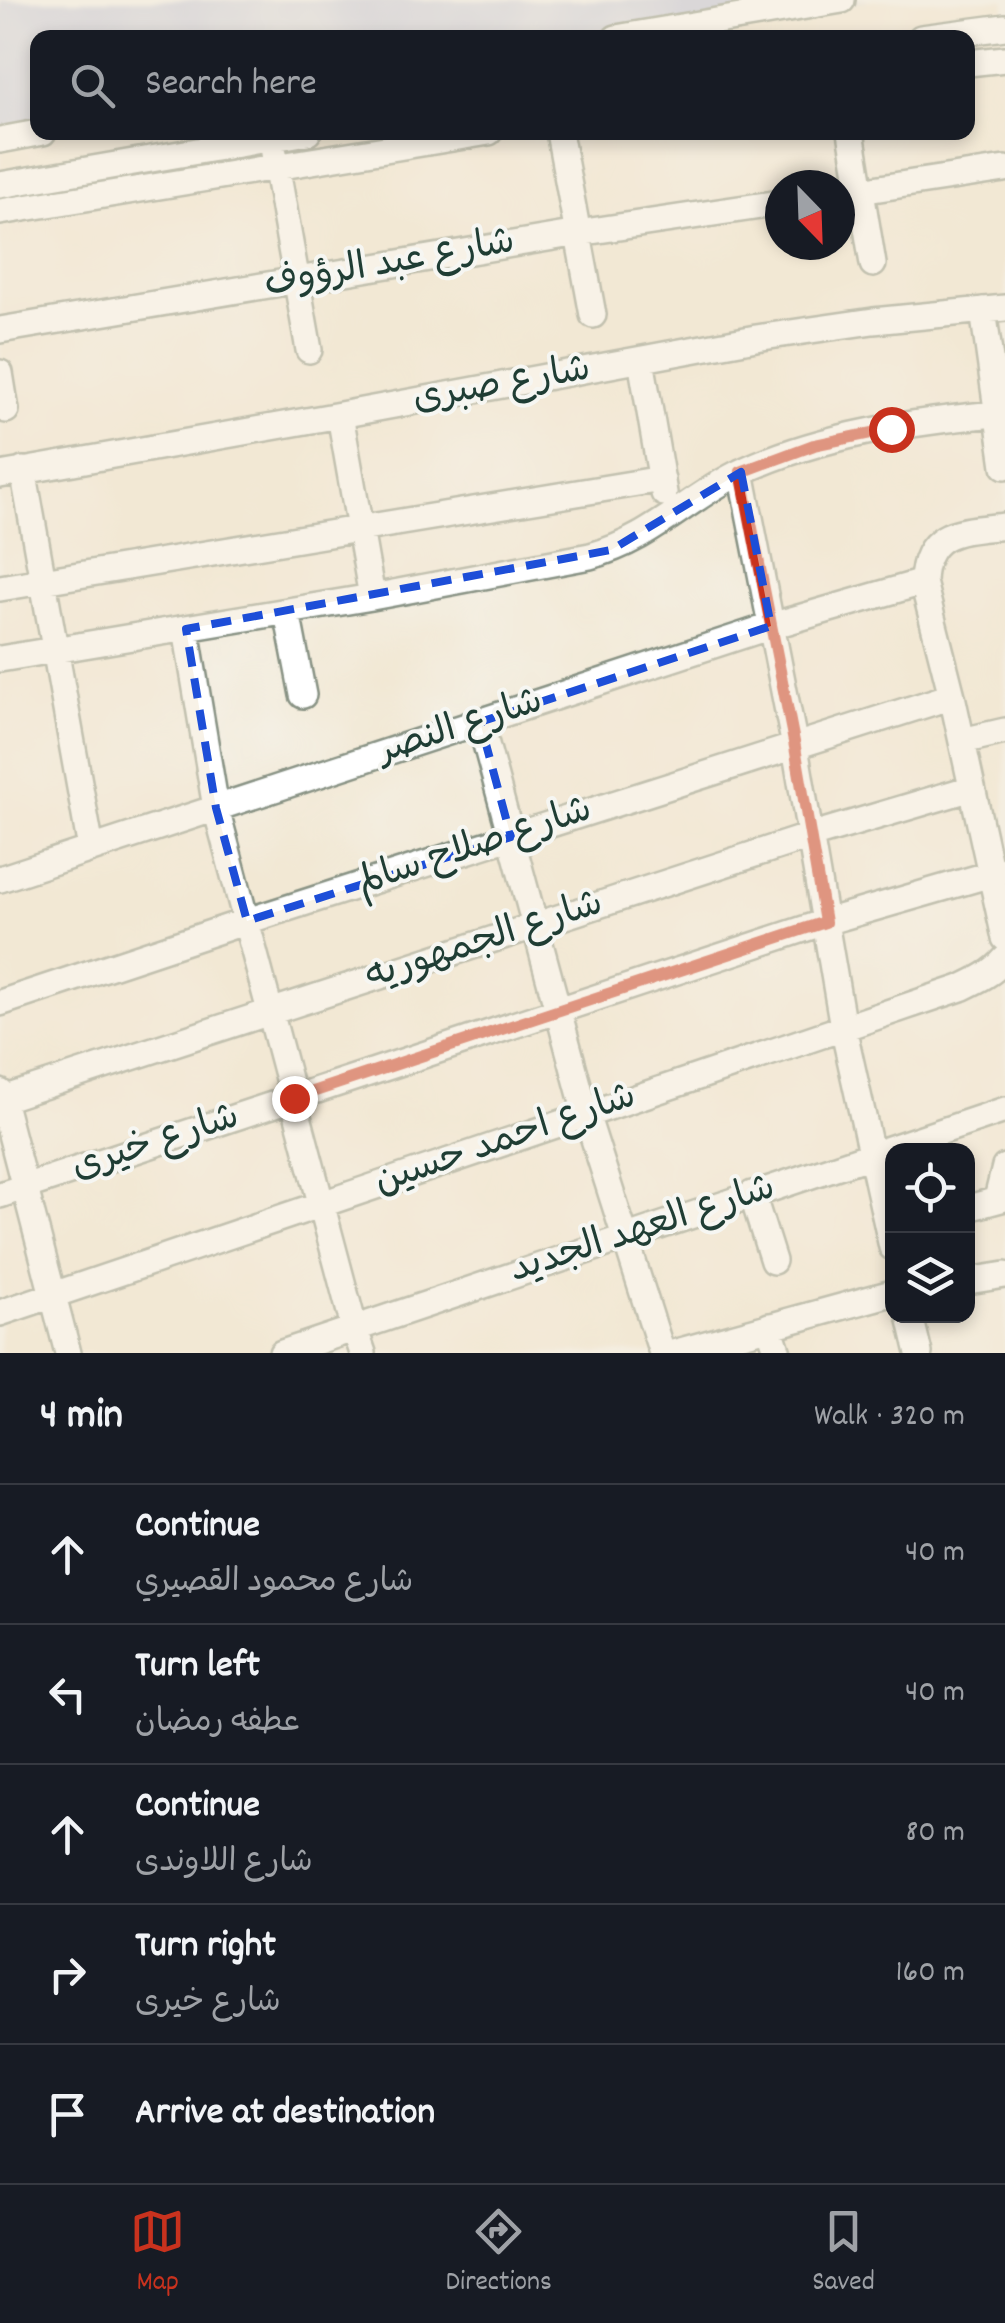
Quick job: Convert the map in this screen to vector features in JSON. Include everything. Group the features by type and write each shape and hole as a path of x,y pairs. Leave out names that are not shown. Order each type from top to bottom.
{"street":[{"path":"664,30 842,0"},
{"path":"975,32 1005,28"},
{"path":"975,62 1005,59"},
{"path":"0,140 30,134"},
{"path":"0,185 266,140"},
{"path":"272,140 308,350"},
{"path":"0,212 441,140"},
{"path":"560,140 593,315"},
{"path":"850,170 851,140"},
{"path":"855,191 1005,170"},
{"name":"شارع عبد الرؤوف","path":"0,330 765,205"},
{"path":"855,208 873,264"},
{"path":"994,309 1005,466"},
{"name":"شارع صبرى","path":"11,472 756,338 994,309"},
{"path":"641,360 669,516"},
{"path":"0,373 6,410"},
{"path":"0,659 372,598 611,550 632,542 716,485 778,457 852,435 1001,413"},
{"path":"340,415 372,598"},
{"path":"11,472 43,581 91,849"},
{"path":"741,472 795,747 843,1027 890,1233"},
{"path":"0,588 662,479"},
{"path":"1005,526 957,532 941,539 928,551 923,566 923,582 972,788 998,872 1005,938"},
{"name":"شارع النصر","path":"0,878 771,626 923,582"},
{"path":"287,612 303,696"},
{"path":"186,629 216,808 363,1353"},
{"name":"شارع صلاح سالم","path":"0,1003 952,696"},
{"path":"480,722 586,1114 662,1353"},
{"path":"962,742 1005,731"},
{"name":"شارع الجمهوريه","path":"1,1097 810,836 972,788"},
{"name":"شارع خيرى","path":"12,1191 825,922 998,872"},
{"name":"شارع احمد حسين","path":"0,1314 961,988 981,979 1005,959"},
{"path":"1,1097 12,1191 53,1295 68,1353"},
{"name":"شارع العهد الجديد","path":"282,1353 1005,1110"},
{"path":"975,1206 1001,1198 1005,1167"},
{"path":"752,1194 773,1261"},
{"path":"975,1279 1005,1275"},
{"path":"673,1353 885,1295"},
{"path":"912,1323 919,1353"},
{"path":"769,1326 778,1353"}],"highlighted area":[{"path":"741,472 771,626 480,722 511,837 247,921 216,808 186,629 611,550"}],"shaded area":[{"path":"0,0 869,0 668,30 30,30 30,124 0,128"}],"route":[{"path":"294,1098 825,922 741,472 814,445 891,429"}]}
